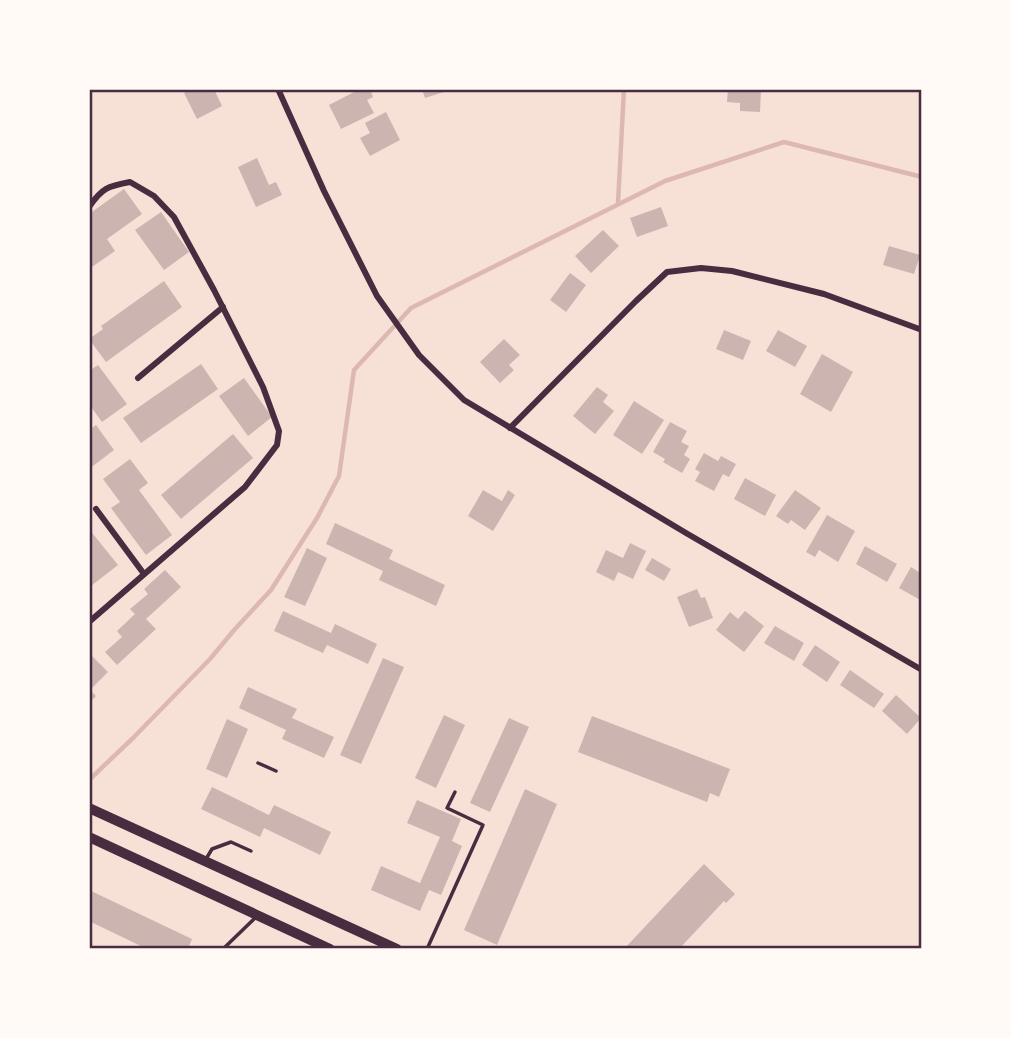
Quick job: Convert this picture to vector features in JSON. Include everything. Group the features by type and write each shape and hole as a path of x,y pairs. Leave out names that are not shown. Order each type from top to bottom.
{"main road":[{"path":"89,808 397,949"},
{"path":"89,837 322,947"}],"street":[{"path":"278,89 324,191 377,296 419,355 464,400 922,670"},
{"path":"89,207 110,186 130,182 154,197 174,217 263,387 279,431 277,445 245,487 89,622"},
{"path":"510,428 667,272 701,268 732,271 824,294 922,330"},
{"path":"138,378 223,307"},
{"path":"96,509 144,574"}],"lane":[{"path":"258,763 276,771"},
{"path":"427,949 483,825 447,808 455,792"},
{"path":"204,862 212,849 231,842 251,851"},
{"path":"223,949 257,915"}],"building":[{"path":"191,89 214,89 222,106 197,119 184,93"},
{"path":"360,89 370,89 373,97 367,100 374,113 341,129 329,105"},
{"path":"422,89 450,89 450,90 425,98"},
{"path":"728,89 761,89 760,112 740,111 740,103 727,102"},
{"path":"386,112 400,140 370,156 360,138 370,133 365,123"},
{"path":"257,158 269,185 276,182 282,195 256,207 238,167"},
{"path":"124,189 142,214 107,239 115,251 89,269 89,231 92,229 89,225 89,214"},
{"path":"661,207 668,226 637,237 630,218"},
{"path":"161,212 189,252 164,270 135,230"},
{"path":"603,230 619,246 591,273 575,256"},
{"path":"889,246 920,255 914,274 883,265"},
{"path":"570,273 586,285 566,312 550,300"},
{"path":"164,281 182,307 106,362 89,339 103,329 101,326"},
{"path":"724,330 751,341 743,360 716,349"},
{"path":"778,330 807,346 795,367 766,351"},
{"path":"504,339 520,355 509,365 514,370 500,383 480,362"},
{"path":"822,354 853,372 831,412 800,394"},
{"path":"201,364 218,389 141,443 123,418"},
{"path":"98,365 127,404 102,422 89,404 89,371"},
{"path":"244,378 272,417 248,436 219,396"},
{"path":"597,387 608,395 603,402 614,411 595,434 573,416"},
{"path":"634,401 664,420 642,454 613,435"},
{"path":"670,422 687,431 681,442 689,446 684,455 690,459 682,473 663,462 665,459 653,452"},
{"path":"96,425 114,450 89,469 89,430"},
{"path":"233,434 253,458 181,519 161,495"},
{"path":"704,453 718,461 721,456 736,464 729,477 723,474 714,491 695,481 700,472 695,469"},
{"path":"130,459 148,483 139,490 172,535 146,555 111,508 120,502 103,479"},
{"path":"745,478 776,495 765,516 734,499"},
{"path":"483,490 502,501 508,490 515,495 493,531 468,516"},
{"path":"795,490 821,508 805,530 791,520 788,524 776,516"},
{"path":"827,515 855,531 838,562 819,550 815,557 806,552"},
{"path":"335,523 393,550 389,559 445,585 436,606 379,580 383,571 326,544"},
{"path":"89,529 118,565 91,586 89,583"},
{"path":"630,543 646,551 633,579 618,572 614,581 596,572 606,550 623,558"},
{"path":"865,546 897,564 887,582 856,564"},
{"path":"307,548 327,558 305,606 284,597"},
{"path":"652,558 671,569 664,581 645,570"},
{"path":"911,567 922,574 922,601 899,588"},
{"path":"165,570 181,587 146,619 156,629 117,665 105,652 122,637 117,631 135,614 130,609 148,594 144,589"},
{"path":"697,589 701,598 705,597 713,618 689,627 677,597"},
{"path":"283,611 331,633 335,624 377,644 368,664 327,645 323,653 274,631"},
{"path":"745,611 764,626 744,652 716,630 730,612 738,619"},
{"path":"775,626 804,643 794,661 764,643"},
{"path":"815,645 840,662 827,682 802,665"},
{"path":"89,653 108,672 90,690 96,696 89,703"},
{"path":"383,658 404,667 361,764 340,755"},
{"path":"850,670 884,694 874,708 840,685"},
{"path":"248,687 297,709 292,718 334,737 324,758 282,739 286,730 239,708"},
{"path":"896,695 921,718 907,734 882,711"},
{"path":"444,715 465,725 436,788 415,778"},
{"path":"592,716 730,769 719,797 710,793 707,802 578,752"},
{"path":"509,718 529,727 490,812 470,803"},
{"path":"227,719 248,729 227,778 206,769"},
{"path":"212,787 269,815 274,805 331,832 320,855 264,828 260,837 201,809"},
{"path":"525,789 557,804 497,945 464,930"},
{"path":"417,800 461,819 452,841 462,846 441,895 429,890 420,911 371,890 381,866 420,883 440,837 407,823"},
{"path":"704,864 735,894 726,903 724,901 679,949 624,949"},
{"path":"89,890 192,939 188,949 147,949 89,921"}],"waterway":[{"path":"618,203 624,89"},
{"path":"89,780 210,659 271,590 317,518 339,476 354,370 411,308 665,181 784,142 922,177"}]}
